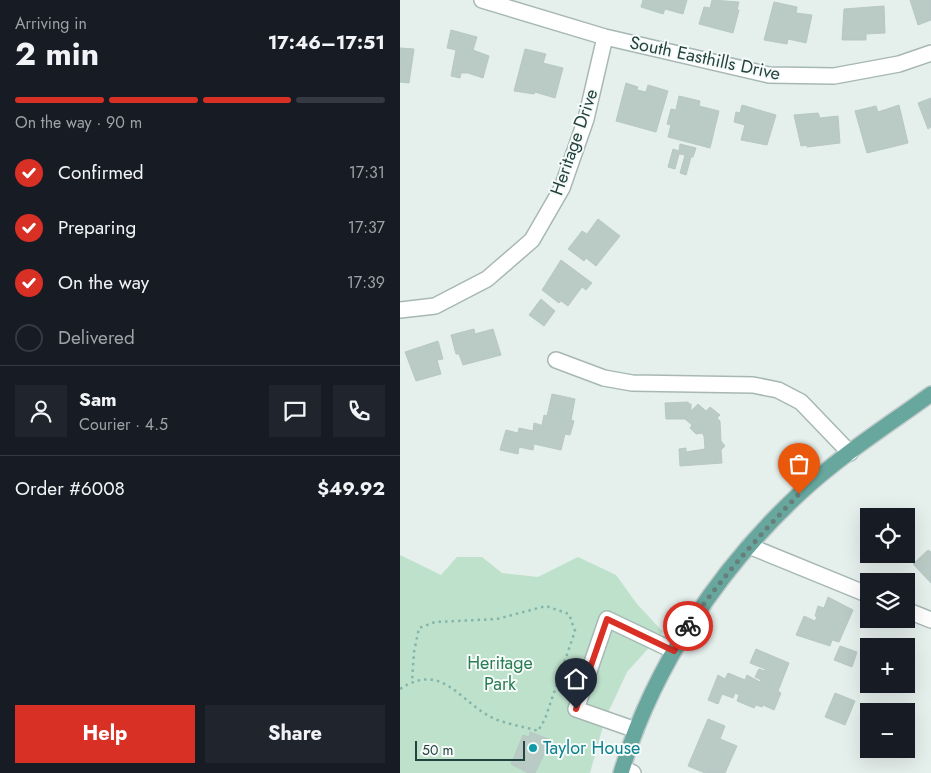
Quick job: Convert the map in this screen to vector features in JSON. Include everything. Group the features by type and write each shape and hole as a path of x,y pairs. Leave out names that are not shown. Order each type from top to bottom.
{"main road":[{"path":"626,771 636,730 680,638 714,589 750,546 799,494 850,453 931,394"}],"street":[{"name":"South Easthills Drive","path":"482,0 605,37 768,75 834,76 899,64 931,53"},
{"name":"Heritage Drive","path":"400,310 435,306 487,279 532,240 562,188 586,119 605,37"},
{"path":"556,360 604,378 632,383 753,385 778,390 801,402 850,453"},
{"path":"750,546 860,591"},
{"path":"915,614 931,620"},
{"path":"636,730 576,709 607,619 674,651"}],"path":[{"path":"400,689 412,681 430,680 450,686 489,716 538,731 545,719 575,631 568,614 546,606 497,619 435,622 419,628 414,652 412,681"}],"green space":[{"name":"Heritage Park","path":"400,555 441,575 457,557 482,557 502,573 538,577 578,557 616,575 637,604 663,632 627,672 605,719 590,773 400,773"}],"building":[{"path":"643,0 687,0 683,14 665,9 663,14 641,7"},
{"path":"712,0 739,2 737,10 739,10 733,33 699,24 704,7 710,8"},
{"path":"910,0 931,0 931,20 918,25"},
{"path":"774,2 797,7 796,13 812,15 806,43 788,39 787,44 764,40"},
{"path":"884,6 885,33 866,34 866,40 842,40 844,9"},
{"path":"451,30 477,37 473,50 489,56 483,78 468,73 461,73 460,78 451,76 456,50 447,48"},
{"path":"400,48 414,49 409,83 400,82"},
{"path":"525,49 546,54 543,63 563,68 555,98 535,92 534,94 514,91"},
{"path":"626,83 638,87 637,90 646,92 648,85 668,91 656,132 616,121"},
{"path":"679,96 700,101 699,106 719,111 710,148 668,137 671,125 667,124 671,109 676,110"},
{"path":"931,98 931,127 928,129 918,103"},
{"path":"742,105 776,115 767,145 741,140 745,125 734,122 736,112 740,113"},
{"path":"899,105 908,143 867,153 855,111 876,106 878,112"},
{"path":"818,113 820,118 838,116 840,143 801,146 794,115"},
{"path":"680,144 696,148 693,157 691,157 686,175 680,173 685,155 679,154 675,169 668,167 673,149 679,151"},
{"path":"598,219 620,236 596,266 586,258 584,261 568,249 582,231 587,234"},
{"path":"561,260 592,283 586,290 582,287 568,306 561,301 559,303 542,290"},
{"path":"541,299 555,311 544,326 529,315"},
{"path":"474,329 475,334 493,329 501,355 463,365 459,354 456,354 451,335"},
{"path":"438,341 443,359 437,360 441,374 416,381 405,352"},
{"path":"552,394 575,399 571,420 574,421 570,435 565,434 561,450 534,444 533,450 519,447 518,454 500,450 506,430 518,433 519,428 533,431 534,423 544,426 542,425 544,415 547,416"},
{"path":"688,402 691,404 691,411 698,404 706,411 710,407 720,415 717,418 720,421 721,441 725,446 721,450 722,463 680,466 679,449 686,448 686,452 705,449 704,436 702,433 696,434 690,428 692,425 685,419 666,419 665,403"},
{"path":"928,550 931,552 931,583 913,564"},
{"path":"828,597 853,610 839,642 832,640 830,646 796,635 804,616 815,621 818,606 824,608"},
{"path":"840,646 857,652 852,667 834,660"},
{"path":"756,649 789,663 778,691 781,693 774,710 763,705 762,707 756,705 754,708 737,701 739,695 735,693 733,698 722,694 718,704 708,700 718,675 725,679 728,673 745,680 747,675 760,682 761,680 755,677 759,669 765,671 765,669 750,663"},
{"path":"835,693 855,701 845,725 825,717"},
{"path":"708,719 725,726 720,739 737,746 725,773 705,773 688,766"},
{"name":"Taylor House","path":"530,732 551,740 535,773 528,773 511,764 523,735 529,737"}],"way so far":[{"path":"688,626 714,589 750,546 799,494"}],"place":[{"name":"Taylor House","path":"533,748"}],"route":[{"path":"576,709 607,619 674,651 688,626"}]}
